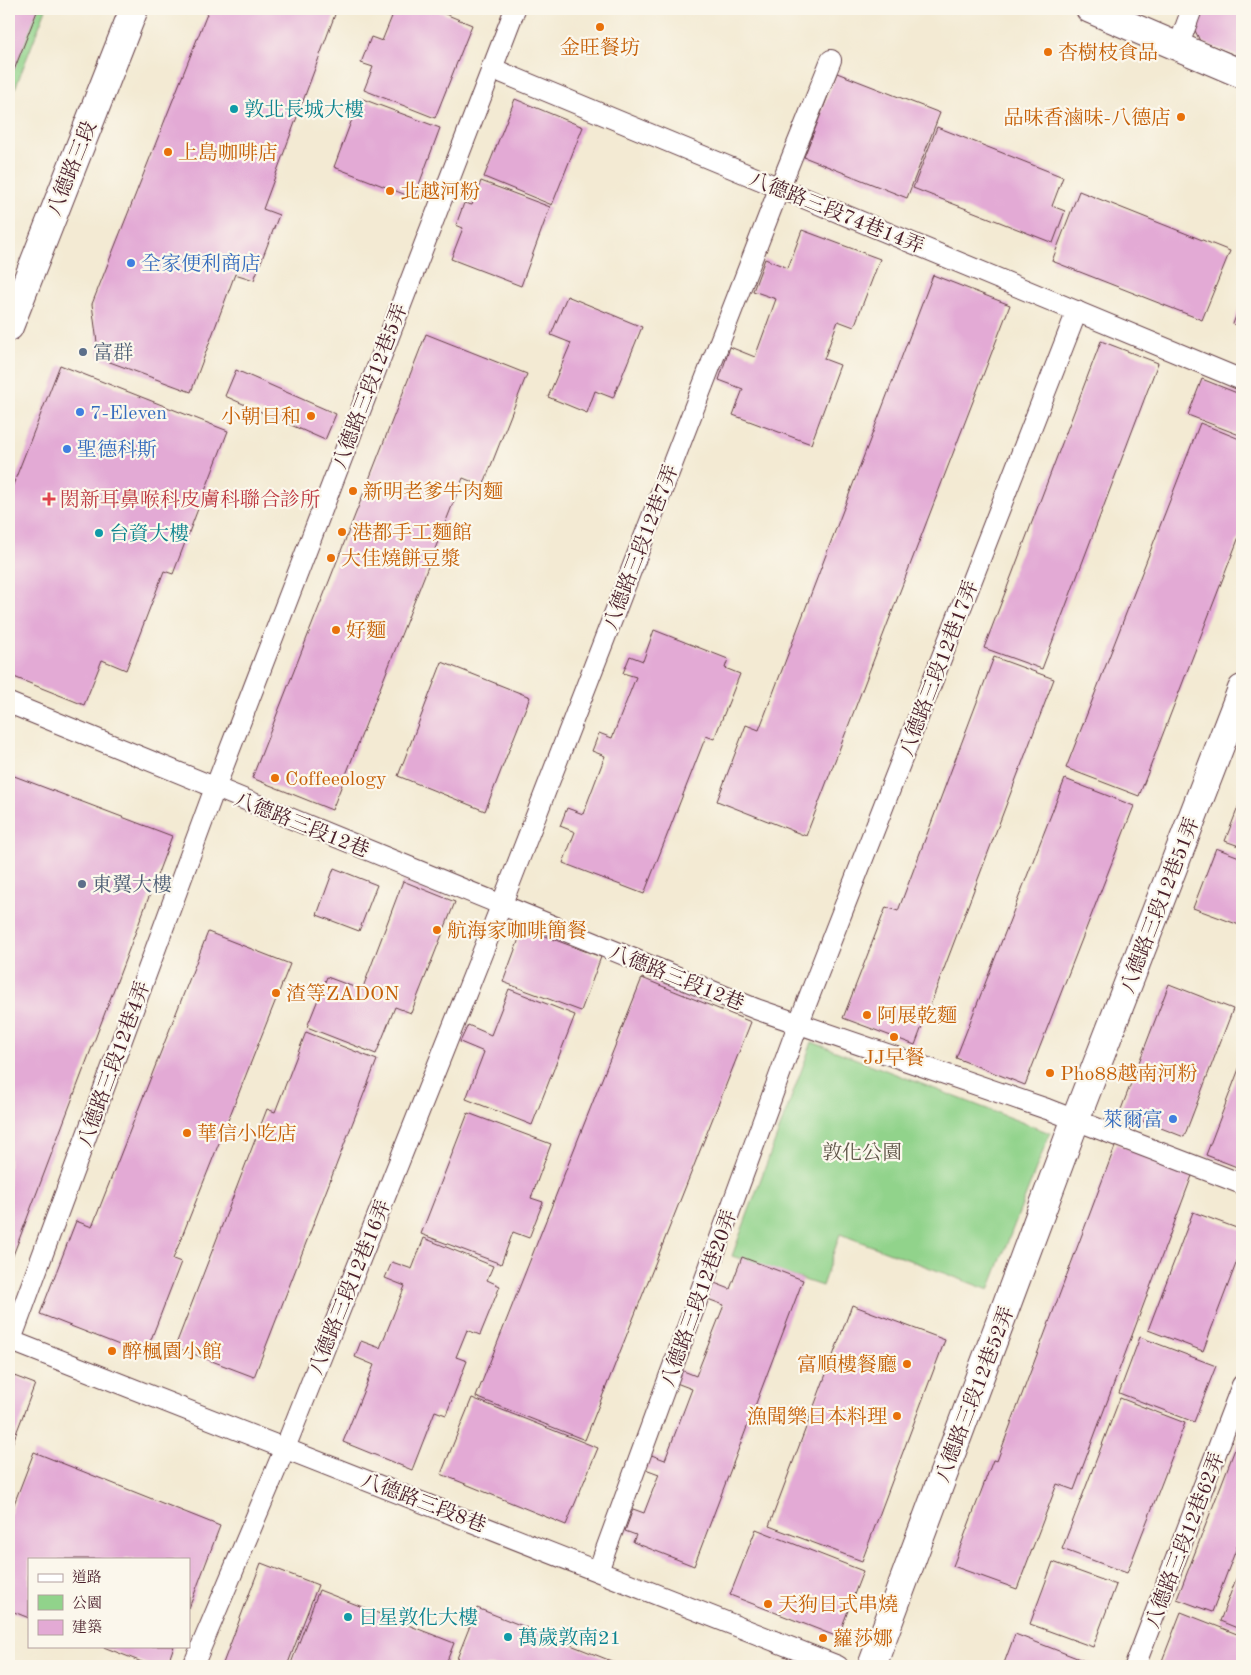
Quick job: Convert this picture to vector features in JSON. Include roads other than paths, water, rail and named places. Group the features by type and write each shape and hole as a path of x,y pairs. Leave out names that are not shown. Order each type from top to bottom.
{"street":[{"name":"八德路三段","path":"9,326 134,9"},
{"path":"1090,9 1242,74"},
{"name":"八德路三段12巷51弄","path":"1075,1121 1242,689"},
{"name":"八德路三段12巷52弄","path":"872,1666 1075,1121"}],"lane":[{"path":"491,68 515,9"},
{"path":"1178,47 1192,9"},
{"name":"八德路三段12巷7弄","path":"501,906 778,189 830,60"},
{"name":"八德路三段74巷14弄","path":"491,68 778,189 1077,310 1242,380"},
{"name":"八德路三段12巷5弄","path":"215,788 491,68"},
{"name":"八德路三段12巷17弄","path":"798,1025 1077,310"},
{"name":"八德路三段12巷","path":"9,703 501,906 798,1025 1075,1121 1242,1184"},
{"name":"八德路三段12巷4弄","path":"10,1340 215,788"},
{"name":"八德路三段12巷16弄","path":"194,1666 285,1448 501,906"},
{"name":"八德路三段12巷20弄","path":"598,1571 798,1025"},
{"name":"八德路三段8巷","path":"10,1340 838,1666"},
{"name":"八德路三段12巷62弄","path":"1136,1666 1242,1385"}],"place":[{"name":"金旺餐坊","path":"600,27"},
{"name":"杏樹枝食品","path":"1048,52"},
{"name":"敦北長城大樓","path":"234,109"},
{"name":"品味香滷味-八德店","path":"1181,117"},
{"name":"上島咖啡店","path":"168,152"},
{"name":"北越河粉","path":"390,191"},
{"name":"全家便利商店","path":"131,263"},
{"name":"富群","path":"83,352"},
{"name":"7-Eleven","path":"80,412"},
{"name":"小朝日和","path":"311,416"},
{"name":"聖德科斯","path":"67,449"},
{"name":"新明老爹牛肉麵","path":"353,491"},
{"name":"閎新耳鼻喉科皮膚科聯合診所","path":"49,499"},
{"name":"港都手工麵館","path":"342,532"},
{"name":"台資大樓","path":"99,533"},
{"name":"大佳燒餅豆漿","path":"331,558"},
{"name":"好麵","path":"336,630"},
{"name":"Coffeeology","path":"275,778"},
{"name":"東翼大樓","path":"82,884"},
{"name":"航海家咖啡簡餐","path":"437,930"},
{"name":"渣等ZADON","path":"276,993"},
{"name":"阿展乾麵","path":"867,1015"},
{"name":"JJ早餐","path":"894,1037"},
{"name":"Pho88越南河粉","path":"1050,1073"},
{"name":"萊爾富","path":"1173,1119"},
{"name":"華信小吃店","path":"187,1133"},
{"name":"醉楓園小館","path":"112,1351"},
{"name":"富順樓餐廳","path":"907,1364"},
{"name":"漁聞樂日本料理","path":"897,1416"},
{"name":"天狗日式串燒","path":"768,1604"},
{"name":"日星敦化大樓","path":"348,1617"},
{"name":"萬歲敦南21","path":"508,1637"},
{"name":"蘿莎娜","path":"823,1638"}],"park label":[{"name":"敦化公園","path":"862,1152"}]}
